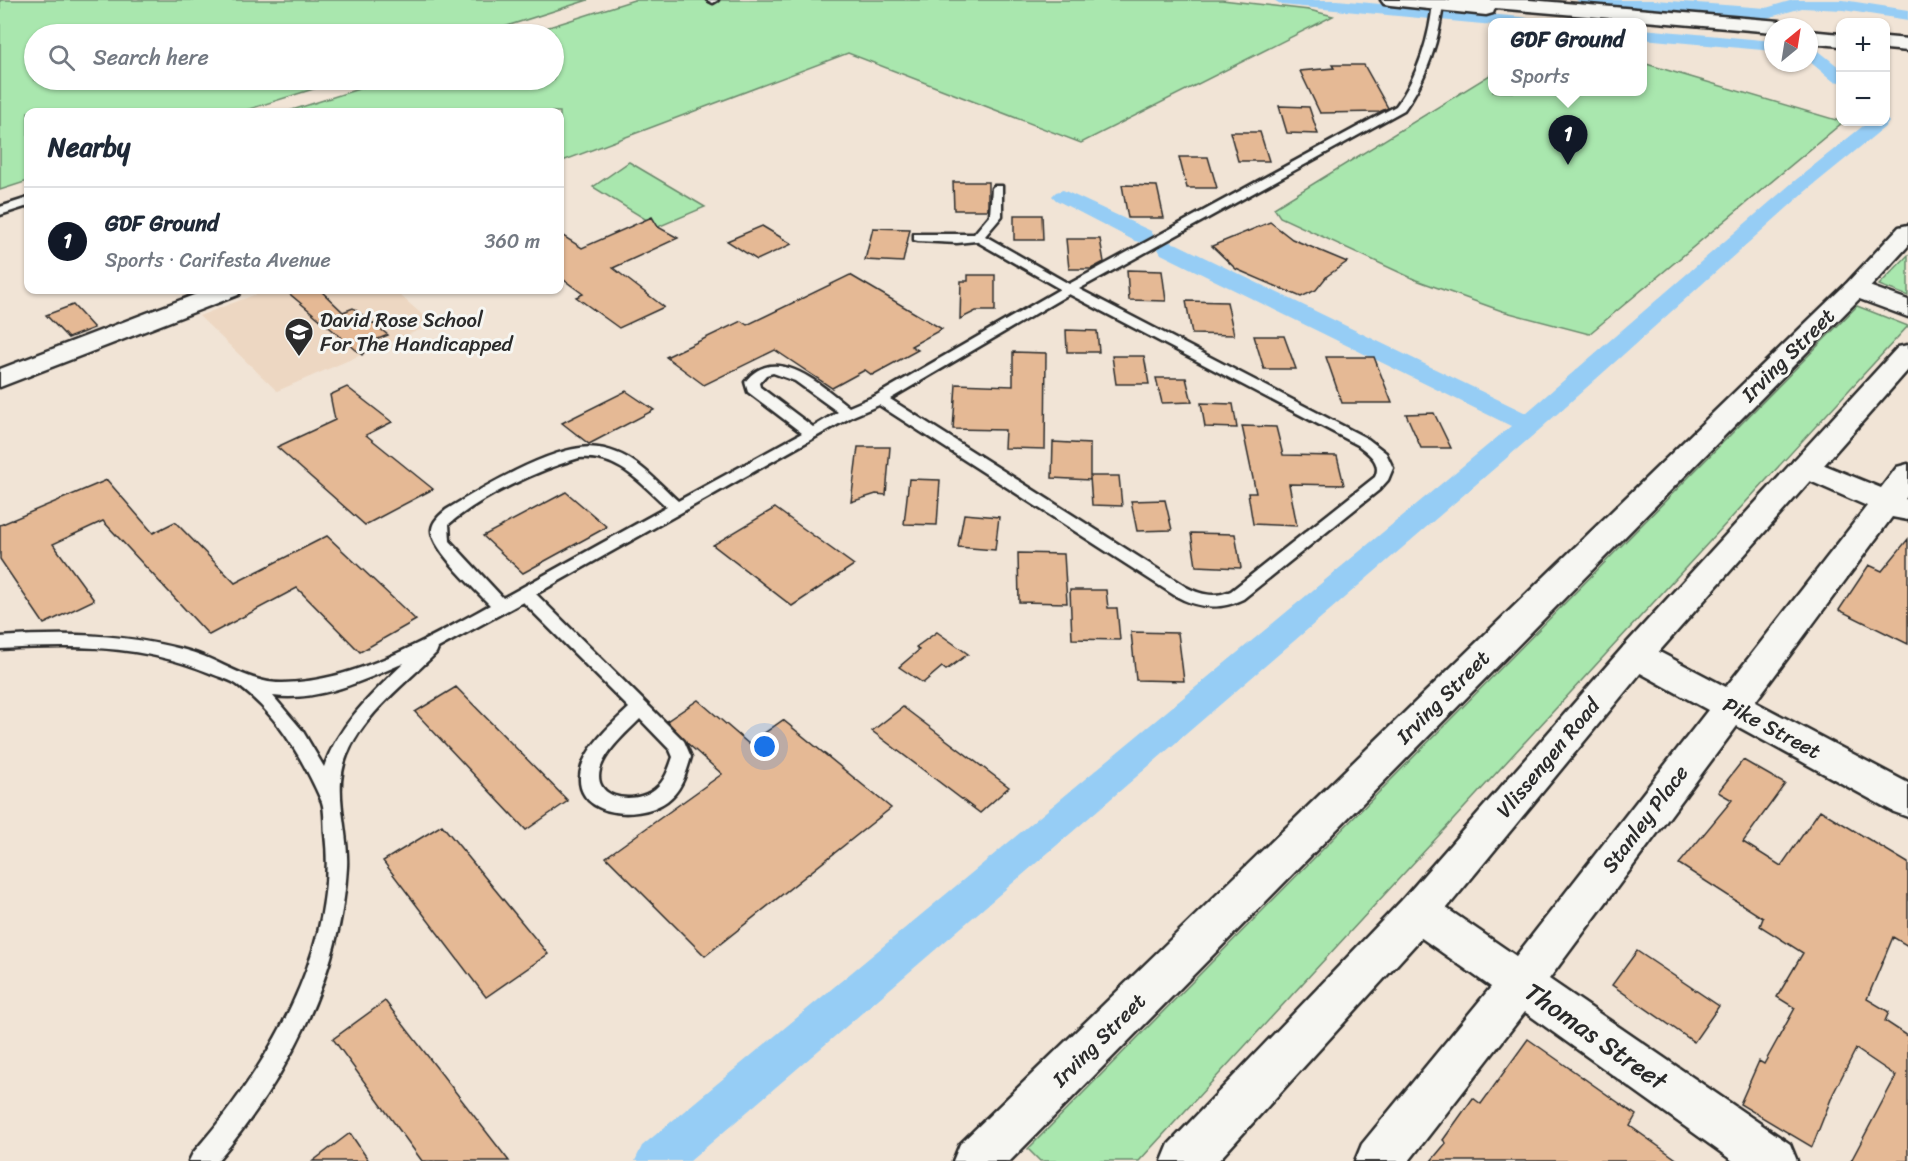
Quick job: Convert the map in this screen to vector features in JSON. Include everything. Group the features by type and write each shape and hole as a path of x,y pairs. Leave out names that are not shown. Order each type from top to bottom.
{"main road":[{"path":"1390,0 1437,9 1576,18"},
{"path":"1464,0 1764,26"},
{"path":"1647,23 1764,33"},
{"path":"1818,30 1836,31"},
{"path":"1890,33 1908,35"},
{"path":"1818,38 1836,40"},
{"path":"1890,43 1908,45"},
{"name":"Irving Street","path":"983,1159 1855,289 1908,232"},
{"path":"1855,289 1908,309"},
{"path":"0,379 220,294"},
{"name":"Vlissengen Road","path":"1186,1161 1418,912 1636,655 1908,353"},
{"path":"1805,467 1901,497"},
{"name":"Stanley Place","path":"1379,1161 1521,983 1730,705 1901,497"},
{"name":"Pike Street","path":"1636,655 1908,801"},
{"name":"Thomas Street","path":"1418,912 1773,1161"}],"lane":[{"path":"0,643 65,639 133,644 185,656 260,687 281,690 322,687 359,675 437,642 848,413 880,399 1069,289 1400,108 1414,86 1437,9"},
{"path":"978,237 996,216 998,188"},
{"path":"0,211 24,203"},
{"path":"880,399 1180,591 1207,602 1220,602 1237,595 1374,487 1384,476 1386,467 1382,457 1363,442 1069,289 978,237 957,239 918,237"},
{"path":"812,433 753,389 752,382 757,375 774,369 787,370 848,413"},
{"path":"501,607 443,543 439,531 442,523 459,508 565,458 588,452 602,453 617,458 678,509"},
{"path":"525,594 640,708 677,746 682,757 680,768 670,788 650,802 628,807 609,804 595,795 591,788 589,781 591,767 603,748 640,708"},
{"path":"201,1161 246,1105 274,1060 298,1015 315,973 332,914 337,867 331,778 338,754 349,734 379,699 437,642"},
{"path":"233,677 262,696 292,732 321,780 332,807"}],"shaded area":[{"name":"David Rose School For The Handicapped","path":"257,294 399,294 433,324 277,391 199,316"}],"green space":[{"path":"0,0 588,0 513,24 24,24 24,90 310,90 253,108 24,108 24,182 0,190"},
{"path":"634,0 1222,0 1309,10 1333,16 1081,143 848,53 564,160 564,108 298,108 355,90 564,90 564,24 558,24"},
{"path":"1647,64 1836,120 1836,126 1838,126 1589,334 1502,311 1416,280 1280,217 1274,208 1488,76 1488,96 1647,96"},
{"path":"629,162 705,207 658,227 593,187"},
{"path":"1908,255 1908,296 1879,285"},
{"path":"1857,306 1908,326 1139,1161 1040,1161 1028,1149"}],"building":[{"path":"1332,65 1364,65 1388,108 1379,112 1320,113 1300,71 1334,68"},
{"path":"1279,106 1309,107 1318,134 1287,133"},
{"path":"1230,132 1260,132 1269,161 1238,161"},
{"path":"1179,157 1208,157 1217,188 1187,188"},
{"path":"953,182 988,182 988,210 954,210"},
{"path":"1122,185 1157,186 1164,218 1128,218"},
{"path":"1014,215 1042,215 1043,240 1014,240"},
{"path":"652,217 658,227 678,238 613,268 664,307 619,328 576,297 583,294 564,280 564,237 582,248"},
{"path":"1270,222 1292,239 1347,262 1327,276 1316,290 1301,297 1236,269 1212,246"},
{"path":"762,226 792,244 757,260 727,241"},
{"path":"873,228 910,229 903,262 865,260"},
{"path":"1066,239 1100,239 1104,262 1091,269 1069,269"},
{"path":"1127,270 1162,271 1166,301 1129,300"},
{"path":"850,275 942,329 911,346 918,350 872,375 865,370 832,388 775,350 704,385 666,357 741,321 747,325"},
{"path":"968,275 995,275 995,311 976,311 960,319 961,281 968,281"},
{"path":"290,294 324,294 343,312 353,308 388,335 373,341 362,355"},
{"path":"1186,301 1227,302 1234,335 1192,334"},
{"path":"73,305 94,328 68,338 46,315"},
{"path":"1066,330 1097,331 1099,352 1067,352"},
{"path":"1254,336 1284,336 1296,369 1264,369"},
{"path":"1013,352 1046,353 1045,449 1004,448 1005,430 953,429 956,384 1013,386"},
{"path":"1112,356 1144,356 1149,384 1116,384"},
{"path":"1326,357 1374,357 1392,403 1342,403"},
{"path":"1156,378 1186,378 1192,402 1162,403"},
{"path":"347,387 392,422 366,435 433,489 365,525 277,447 335,420 330,395"},
{"path":"626,391 654,410 589,444 562,423"},
{"path":"1201,403 1233,404 1237,428 1205,427"},
{"path":"1434,413 1451,448 1421,448 1406,414"},
{"path":"1242,426 1276,427 1283,455 1337,456 1344,485 1289,484 1297,526 1253,524 1248,493 1256,493"},
{"path":"1053,442 1090,444 1090,476 1119,476 1122,506 1092,505 1090,477 1090,480 1052,478"},
{"path":"858,447 890,447 886,495 876,494 851,502"},
{"path":"909,479 940,480 937,525 904,524"},
{"path":"107,480 153,533 175,522 235,583 327,536 416,620 360,652 297,588 209,635 103,521 53,544 94,600 44,624 0,559 0,525"},
{"path":"566,492 607,527 523,573 483,536"},
{"path":"1165,500 1172,530 1137,531 1131,501"},
{"path":"775,508 854,565 792,606 713,545"},
{"path":"964,514 999,517 995,550 958,547"},
{"path":"1191,533 1235,534 1241,568 1196,566"},
{"path":"1908,539 1908,644 1839,610 1869,565 1882,571"},
{"path":"1018,553 1064,554 1067,603 1019,602"},
{"path":"1070,590 1106,590 1108,608 1117,608 1120,640 1072,639"},
{"path":"937,632 968,654 946,670 942,667 923,683 899,667 919,650 916,647"},
{"path":"1131,632 1178,633 1184,681 1136,680"},
{"path":"456,687 568,801 526,830 415,712"},
{"path":"698,700 749,744 783,720 891,808 705,956 606,857 722,774 687,743 667,721"},
{"path":"903,707 1009,787 980,813 872,731"},
{"path":"1743,760 1785,784 1743,842 1781,866 1820,810 1908,863 1908,946 1893,937 1867,999 1889,1012 1885,1021 1908,1036 1908,1161 1851,1161 1896,1076 1856,1049 1833,1094 1812,1147 1740,1104 1759,1061 1764,1064 1795,1008 1777,997 1803,953 1760,926 1763,918 1679,864 1732,800 1718,792"},
{"path":"442,825 548,954 486,997 383,861"},
{"path":"1637,951 1719,1006 1694,1042 1612,985"},
{"path":"385,1001 509,1161 422,1161 333,1039"},
{"path":"1528,1039 1636,1115 1630,1126 1679,1161 1431,1161 1446,1143 1443,1140 1473,1098 1481,1104"},
{"path":"350,1133 369,1161 313,1161"}],"waterway":[{"path":"1282,0 1488,19"},
{"path":"1584,0 1767,13 1801,3 1843,5 1908,15"},
{"path":"1647,34 1764,45"},
{"path":"1818,59 1836,74"},
{"path":"1529,425 1799,187 1874,126"},
{"path":"1063,196 1143,236"},
{"path":"1169,249 1529,425"},
{"path":"657,1161 1529,425"}],"place":[{"name":"GDF Ground","path":"1568,165"},
{"name":"David Rose School For The Handicapped","path":"299,358"}]}
